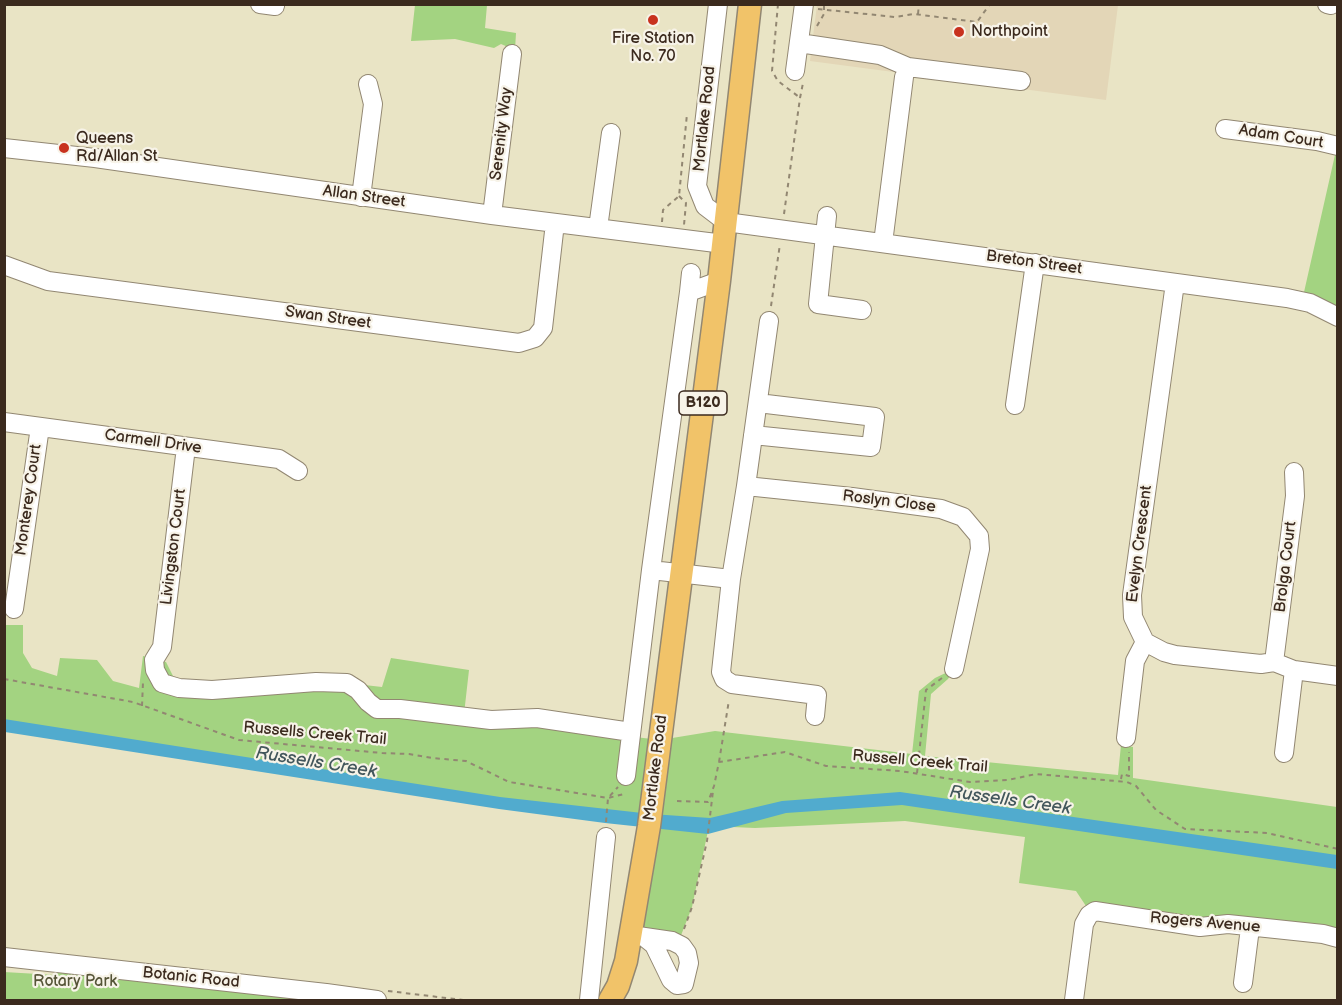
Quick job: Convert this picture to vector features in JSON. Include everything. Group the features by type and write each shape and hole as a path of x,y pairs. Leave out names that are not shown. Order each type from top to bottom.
{"main road":[{"name":"Mortlake Road","path":"610,1000 618,986 637,936 681,573 720,281 750,4"},
{"name":"Mortlake Road","path":"625,1000 626,962"}],"street":[{"name":"Mortlake Road","path":"718,4 697,186 705,206 725,233"},
{"path":"800,73 805,43 804,4"},
{"path":"805,43 880,55 908,67 1021,81"},
{"name":"Serenity Way","path":"492,215 515,52"},
{"path":"883,243 904,77"},
{"path":"361,197 373,104 368,84"},
{"name":"Adam Court","path":"1225,129 1317,141 1338,146"},
{"path":"598,228 611,132"},
{"name":"Allan Street","path":"4,148 95,158 555,223 598,228 725,233"},
{"path":"827,216 818,304 862,310"},
{"name":"Swan Street","path":"4,265 48,281 519,343 535,338 543,328 555,223"},
{"name":"Breton Street","path":"725,233 782,229 1035,263 1302,301 1338,317"},
{"path":"1015,405 1035,263"},
{"name":"Mortlake Road","path":"625,785 691,273"},
{"path":"689,292 720,281"},
{"name":"Evelyn Crescent","path":"1144,642 1133,617 1132,595 1175,283"},
{"path":"769,321 731,579 721,672 728,683 736,685 818,688 815,716"},
{"path":"753,435 871,447 875,417 758,403"},
{"path":"815,441 818,410"},
{"name":"Carmell Drive","path":"4,422 279,459 298,471"},
{"name":"Monterey Court","path":"14,609 40,427"},
{"name":"Livingston Court","path":"186,447 162,647 154,660 155,670 162,683 179,688 212,690 316,682 347,683 358,690 377,709 400,709 490,720 537,718 631,732"},
{"name":"Brolga Court","path":"1274,662 1295,496 1294,472"},
{"name":"Roslyn Close","path":"746,486 941,509 963,517 979,536 980,549 954,669"},
{"path":"651,570 731,579"},
{"path":"1126,738 1135,661 1144,642 1175,655 1261,664 1274,662 1294,670 1338,676"},
{"path":"1284,753 1294,670"},
{"path":"589,1000 606,837"},
{"name":"Rogers Avenue","path":"1074,1000 1084,924 1089,915 1095,911 1200,927 1227,924 1323,934 1338,938"},
{"path":"1244,983 1250,928"},
{"path":"637,936 678,942 685,949 688,958 680,991"},
{"path":"637,936 654,945 680,991"},
{"name":"Botanic Road","path":"4,957 306,990 377,1000"}],"path":[{"path":"778,4 772,70 778,81 800,98"},
{"path":"805,43 824,14 825,4"},
{"path":"918,14 919,4"},
{"path":"824,10 896,17 918,14 977,22 990,4"},
{"path":"769,321 800,98 800,73"},
{"path":"661,228 663,210 678,195 687,114"},
{"path":"678,195 686,203 683,231"},
{"path":"917,773 926,690 954,669"},
{"name":"Russells Creek Trail","path":"4,679 133,702 239,740 466,761 509,782 608,798 625,785"},
{"path":"678,942 693,907 707,841 730,695"},
{"path":"1121,781 1122,774 1129,776 1129,746 1126,738"},
{"name":"Russell Creek Trail","path":"720,762 785,752 826,766 917,773 970,782 1008,780 1036,774 1121,781 1136,786 1156,810 1185,829 1267,833 1338,849"},
{"path":"606,837 608,798 625,785"},
{"path":"676,801 708,802 714,786"}],"shaded area":[{"path":"817,5 1118,5 1106,100 810,61"}],"green space":[{"path":"415,5 487,5 485,28 516,33 515,50 501,44 494,48 455,39 411,41"},
{"path":"1338,146 1337,317 1302,301"},
{"path":"4,625 23,625 23,653 32,668 57,676 60,658 97,660 113,681 139,688 143,656 166,662 179,688 347,683 382,687 391,658 469,670 463,723 536,725 660,740 715,731 912,754 919,691 935,678 954,669 948,679 931,694 925,756 1118,775 1121,745 1133,747 1133,778 1337,807 1337,932 1198,920 1086,906 1076,891 1019,883 1025,837 905,821 755,828 709,826 692,907 680,938 631,935 650,821 5,727"},
{"name":"Rotary Park","path":"54,962 306,990 306,1000 5,1000 4,972 55,975"}],"water":[{"path":"4,719 500,797 651,814 710,818 782,801 900,792 1337,855 1337,869 902,805 786,813 708,834 605,823 499,809 5,732"}],"place":[{"name":"Fire Station No. 70","path":"653,20"},
{"name":"Northpoint","path":"959,32"},
{"name":"Queens Rd/Allan St","path":"64,148"}],"water label":[{"name":"Russells Creek","path":"316,763"},
{"name":"Russells Creek","path":"1010,801"}]}
